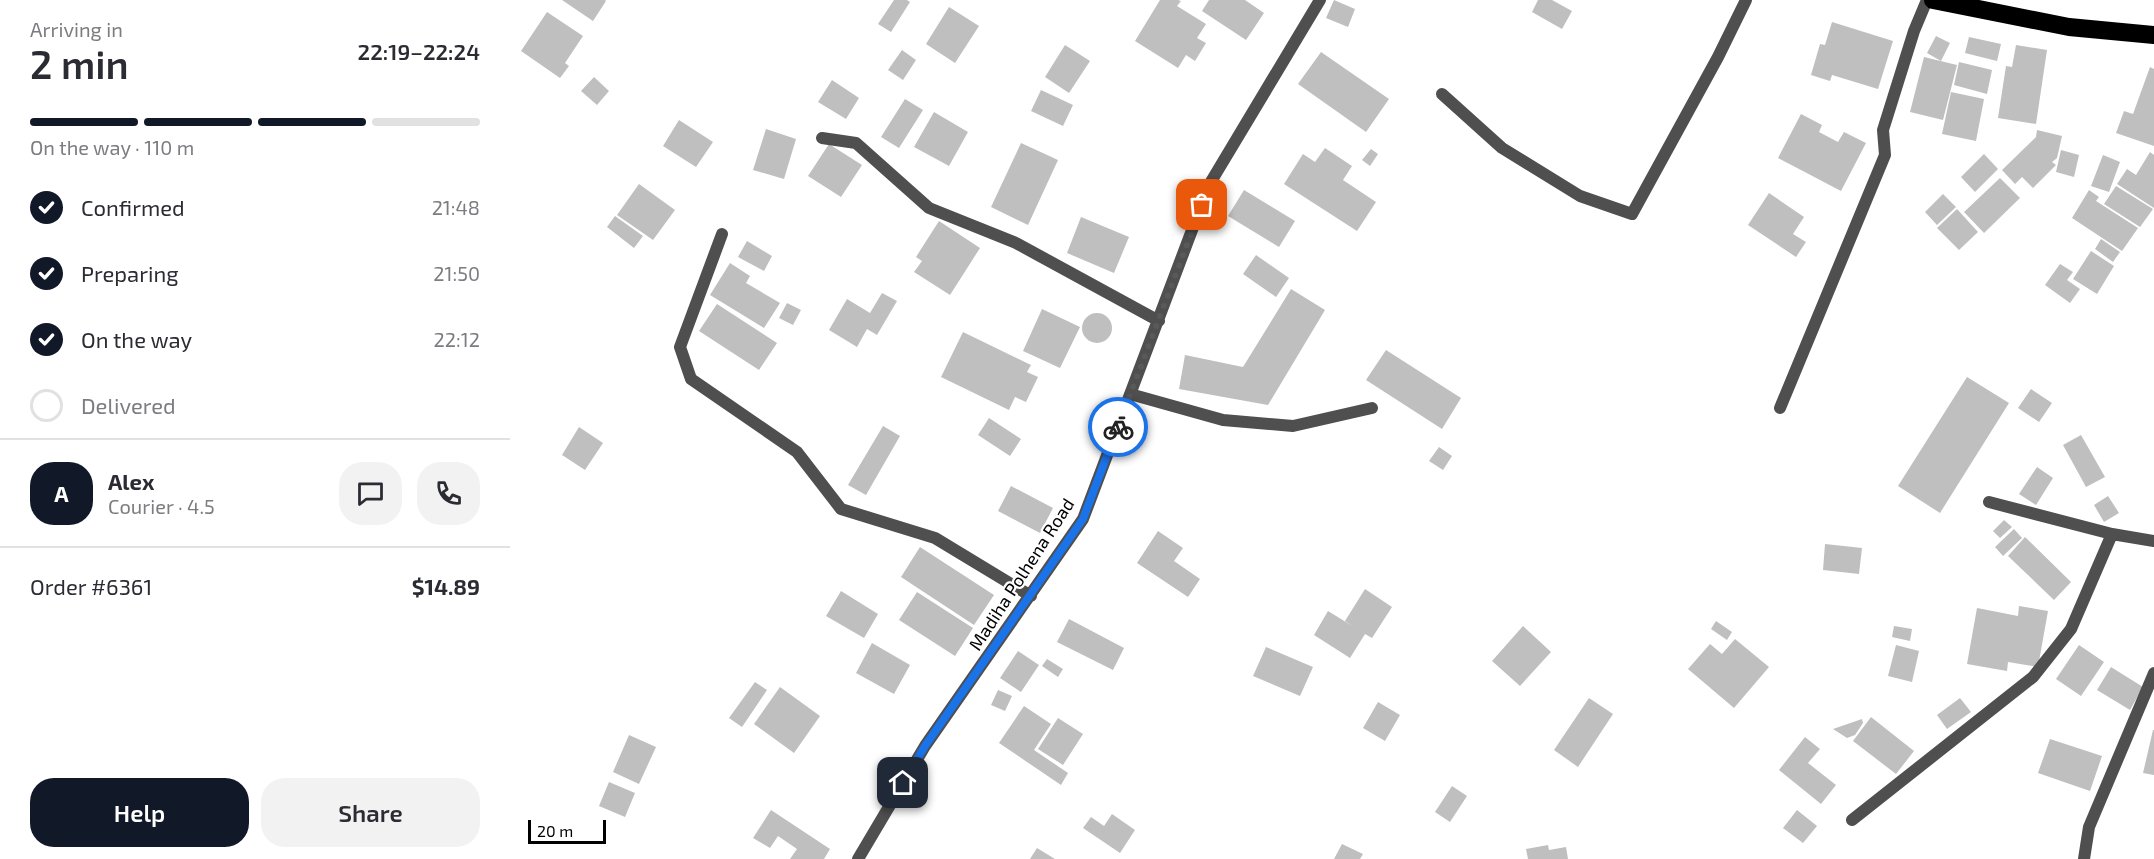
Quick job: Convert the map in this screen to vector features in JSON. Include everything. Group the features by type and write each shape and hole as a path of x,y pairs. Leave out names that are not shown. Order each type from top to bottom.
{"highway":[{"path":"1933,0 2069,27 2154,36"}],"street":[{"name":"Madiha Polhena Road","path":"858,859 925,746 1083,519 1209,185 1320,0"},
{"path":"1442,94 1502,148 1580,196 1632,214 1718,57 1746,0"},
{"path":"1780,408 1885,155 1883,130 1914,31 1927,0"},
{"path":"822,138 856,143 929,208 1016,243 1159,321"},
{"path":"722,234 680,348 691,379 797,452 841,509 935,538 1031,596"},
{"path":"1130,394 1223,420 1293,426 1372,408"},
{"path":"1989,502 2112,534 2154,541"},
{"path":"1852,820 2033,677 2071,629 2112,534"},
{"path":"2084,859 2089,827 2154,673"}],"building":[{"path":"562,0 605,0 606,1 593,21"},
{"path":"894,0 910,2 891,32 878,24"},
{"path":"1160,0 1181,1 1177,6 1206,24 1197,38 1206,43 1195,61 1186,55 1178,68 1135,41"},
{"path":"1209,0 1245,0 1264,13 1246,40 1202,11"},
{"path":"1334,0 1355,9 1348,27 1326,18"},
{"path":"1538,0 1552,0 1572,11 1562,29 1532,12"},
{"path":"949,7 979,26 955,63 926,44"},
{"path":"547,12 583,36 565,63 569,66 560,78 521,51"},
{"path":"1832,22 1893,41 1878,89 1832,75 1830,81 1811,75 1820,44 1825,45"},
{"path":"1936,36 1950,43 1941,61 1927,53"},
{"path":"1969,37 2001,44 1997,61 1965,53"},
{"path":"1065,45 1090,61 1069,93 1045,77"},
{"path":"2016,45 2047,50 2036,124 1998,118 2006,66 2012,67"},
{"path":"902,50 916,60 903,80 888,70"},
{"path":"1321,52 1389,99 1366,132 1298,84"},
{"path":"1924,57 1957,65 1943,120 1910,112"},
{"path":"1959,62 1992,70 1987,94 1954,85"},
{"path":"2150,67 2154,69 2154,146 2116,133 2124,111 2133,114"},
{"path":"594,77 609,91 597,105 581,91"},
{"path":"832,80 859,98 846,119 818,102"},
{"path":"1041,90 1073,105 1063,126 1031,111"},
{"path":"1951,92 1984,99 1976,141 1942,134"},
{"path":"905,99 923,110 899,148 881,137"},
{"path":"934,112 968,132 949,166 914,147"},
{"path":"1801,114 1822,125 1819,132 1838,142 1844,132 1866,143 1841,191 1778,158"},
{"path":"679,120 713,142 696,167 663,146"},
{"path":"766,129 796,139 784,179 753,170"},
{"path":"2037,130 2062,136 2057,158 2052,162 2056,165 2033,188 2022,177 2015,184 2002,170 2036,137"},
{"path":"1021,143 1058,160 1028,225 991,207"},
{"path":"829,144 862,165 841,197 808,176"},
{"path":"1325,148 1352,166 1343,180 1376,202 1357,231 1284,184 1303,154 1315,162"},
{"path":"1371,149 1378,154 1370,166 1362,160"},
{"path":"2061,150 2079,155 2074,177 2056,172"},
{"path":"2150,152 2154,155 2154,208 2117,184 2127,169 2136,175"},
{"path":"1984,154 1998,169 1975,192 1961,177"},
{"path":"2103,155 2120,162 2109,192 2091,186"},
{"path":"2000,178 2020,198 1984,233 1964,212"},
{"path":"639,184 675,210 653,240 617,215"},
{"path":"2116,186 2153,209 2140,227 2104,204"},
{"path":"1244,190 1295,221 1279,247 1228,216"},
{"path":"2089,190 2099,197 2096,201 2138,228 2122,251 2072,218"},
{"path":"1769,193 1804,217 1793,234 1806,242 1796,257 1748,225"},
{"path":"1943,194 1956,207 1937,225 1925,212"},
{"path":"1957,209 1978,232 1959,250 1937,228"},
{"path":"615,216 643,236 634,248 607,227"},
{"path":"1081,217 1129,237 1114,273 1067,253"},
{"path":"939,221 980,248 950,295 914,272 922,261 916,257"},
{"path":"2101,239 2120,252 2113,262 2095,249"},
{"path":"747,241 772,256 764,271 738,257"},
{"path":"2091,251 2114,266 2097,294 2073,279"},
{"path":"1256,255 1289,278 1276,297 1243,274"},
{"path":"730,263 750,276 746,283 780,303 764,328 710,295"},
{"path":"2060,264 2073,272 2067,280 2080,289 2070,303 2045,285"},
{"path":"1291,289 1325,310 1268,405 1179,389 1185,355 1243,367"},
{"path":"882,293 897,301 877,335 867,329 857,347 829,330 847,299 870,313"},
{"path":"787,303 801,310 793,325 779,318"},
{"path":"717,304 777,343 759,370 699,331"},
{"path":"1042,309 1080,327 1060,368 1023,351"},
{"path":"1097,313 1108,317 1112,328 1108,339 1097,343 1086,339 1082,328 1086,317"},
{"path":"963,332 1031,365 1027,372 1038,377 1026,402 1015,397 1009,410 941,377"},
{"path":"1386,350 1461,398 1442,429 1366,380"},
{"path":"1967,377 2009,403 1940,513 1898,486"},
{"path":"2031,389 2052,403 2039,422 2018,408"},
{"path":"989,418 1021,439 1010,456 978,435"},
{"path":"883,426 900,436 866,495 848,485"},
{"path":"579,427 603,443 585,470 562,455"},
{"path":"2081,435 2105,477 2086,487 2063,445"},
{"path":"1439,447 1452,456 1443,470 1429,461"},
{"path":"2037,467 2053,478 2036,505 2019,494"},
{"path":"1011,486 1053,508 1040,533 998,511"},
{"path":"2108,496 2119,513 2104,522 2094,505"},
{"path":"2004,520 2012,527 2000,538 1993,531"},
{"path":"2014,529 2022,538 2003,556 1995,547"},
{"path":"1158,531 1183,548 1174,561 1200,579 1188,597 1137,563"},
{"path":"2025,537 2071,582 2054,600 2008,556"},
{"path":"1825,544 1862,548 1859,574 1823,570"},
{"path":"920,547 994,595 974,625 901,577"},
{"path":"1365,589 1392,607 1372,638 1365,634 1350,658 1314,635 1328,611 1354,627 1345,621"},
{"path":"841,591 878,614 864,638 826,616"},
{"path":"917,592 973,628 955,656 899,620"},
{"path":"2019,606 2048,611 2038,667 2008,662 2007,671 1967,664 1977,608 2018,616"},
{"path":"1069,619 1124,648 1113,670 1057,642"},
{"path":"1716,621 1732,632 1727,640 1711,629"},
{"path":"1523,626 1551,652 1520,686 1492,661"},
{"path":"1894,626 1912,629 1910,641 1892,637"},
{"path":"1735,639 1769,667 1734,708 1688,669 1710,644 1722,654"},
{"path":"872,643 910,665 894,694 856,673"},
{"path":"1896,645 1919,651 1912,682 1888,676"},
{"path":"2079,645 2104,662 2081,696 2056,679"},
{"path":"1266,647 1313,667 1300,696 1253,676"},
{"path":"1018,651 1039,665 1021,692 1000,678"},
{"path":"1047,659 1063,669 1058,677 1042,666"},
{"path":"2111,667 2143,687 2130,710 2097,690"},
{"path":"755,682 767,690 742,727 729,718"},
{"path":"780,687 820,716 794,753 754,724"},
{"path":"998,690 1012,696 1005,711 991,705"},
{"path":"1589,698 1613,714 1578,767 1554,750"},
{"path":"1960,698 1971,712 1947,729 1937,715"},
{"path":"1378,702 1400,715 1385,741 1363,728"},
{"path":"1024,706 1051,724 1034,750 1068,773 1061,785 999,743"},
{"path":"1871,717 1914,751 1896,774 1853,741"},
{"path":"1058,718 1083,734 1063,765 1038,749"},
{"path":"1862,719 1863,723 1855,735 1847,738 1833,729"},
{"path":"2154,730 2154,775 2143,773"},
{"path":"629,735 656,747 639,784 613,772"},
{"path":"1805,737 1820,749 1808,763 1836,785 1821,804 1779,770"},
{"path":"2050,739 2102,756 2090,791 2038,773"},
{"path":"609,782 635,793 625,817 599,806"},
{"path":"1452,786 1467,796 1450,822 1435,812"},
{"path":"771,810 830,849 824,859 790,859 797,849 778,836 770,848 753,838"},
{"path":"1797,810 1817,826 1803,843 1783,828"},
{"path":"1112,814 1135,830 1120,853 1083,828 1091,817 1104,826"},
{"path":"1342,844 1363,854 1360,859 1334,859"},
{"path":"1548,845 1549,850 1566,847 1568,859 1528,859 1526,849"},
{"path":"1037,848 1055,859 1030,859"}],"way so far":[{"path":"1118,427 1202,205"}],"route":[{"path":"903,783 925,746 1083,519 1118,427"}]}
